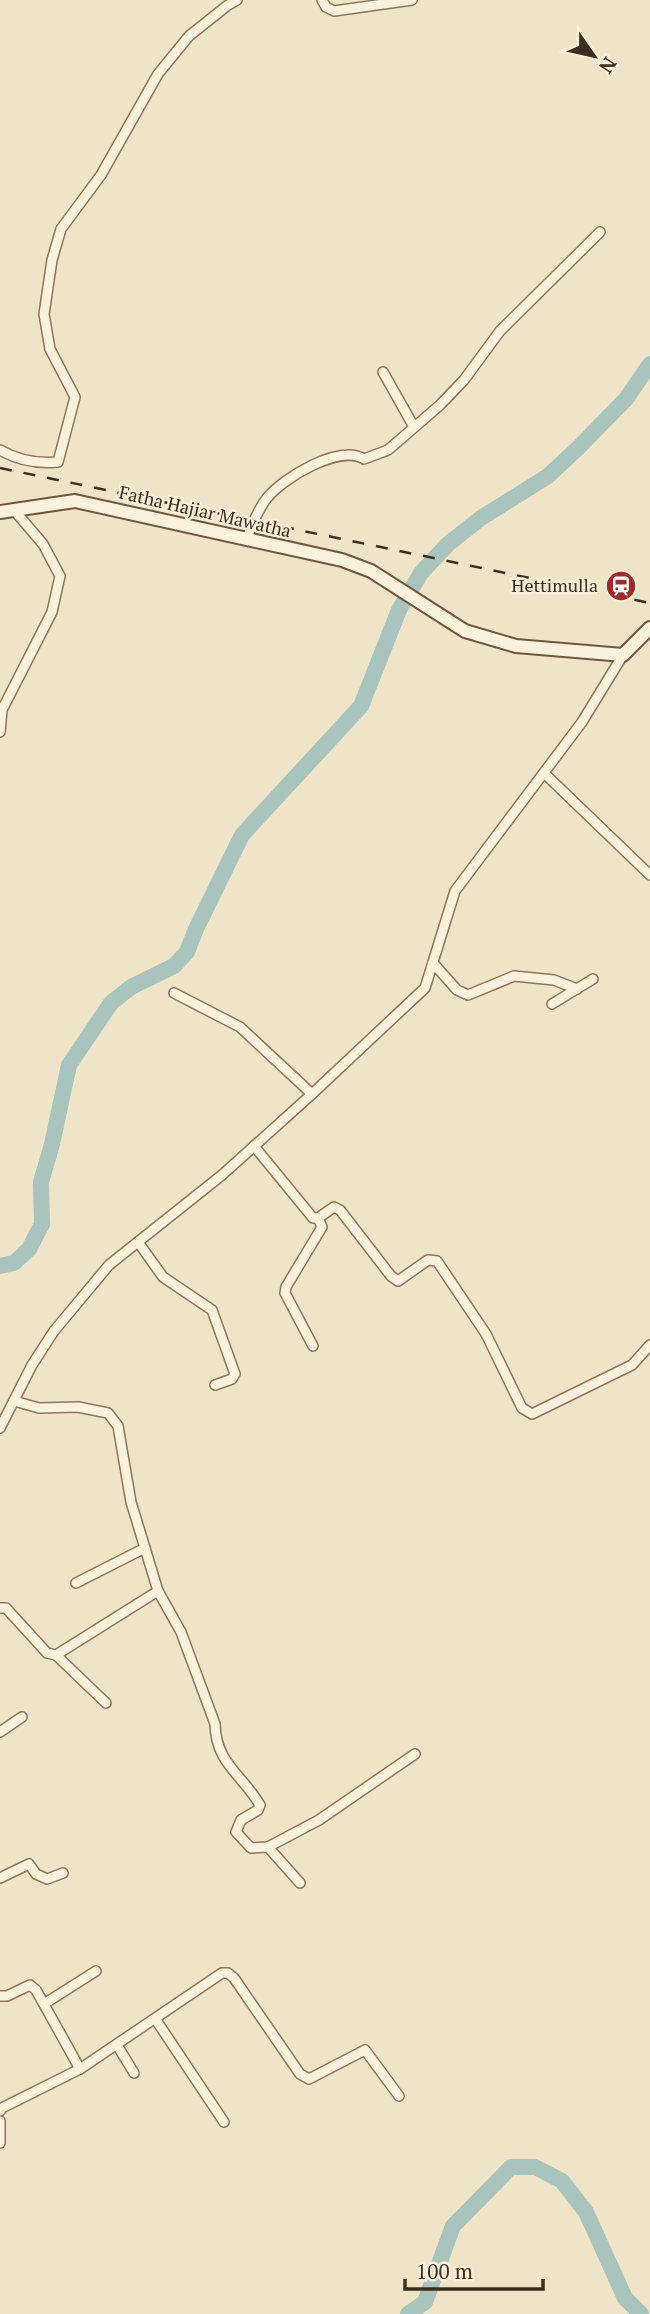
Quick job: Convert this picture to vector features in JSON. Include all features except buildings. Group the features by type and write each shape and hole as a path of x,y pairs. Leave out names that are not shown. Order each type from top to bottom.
{"street":[{"path":"0,450 37,464 58,462 75,397 50,349 44,314 52,260 61,229 101,175 158,74 189,36 237,0"},
{"path":"322,0 326,7 334,10 412,0"},
{"path":"247,538 267,498 294,477 325,458 344,454 364,459 388,450 440,405 464,380 500,331 600,232"},
{"path":"383,372 414,426"},
{"name":"Fatha Hajiar Mawatha","path":"0,512 75,501 247,538 342,560 371,571 465,631 516,646 623,655"},
{"path":"0,732 1,711 52,611 60,576 43,544 14,510"},
{"path":"0,1428 32,1365 54,1331 109,1265 222,1175 425,988 456,891 582,722 623,655 648,634"},
{"path":"544,773 650,875"},
{"path":"433,963 457,990 468,995 514,976 554,980 577,989"},
{"path":"552,1004 593,979"},
{"path":"174,993 240,1027 312,1094"},
{"path":"254,1146 313,1218 318,1218 334,1208 340,1210 391,1276 398,1281 428,1260 437,1261 486,1334 522,1408 532,1414 632,1365 650,1345"},
{"path":"313,1346 285,1293 322,1227 318,1218"},
{"path":"138,1242 163,1277 212,1310 235,1374 232,1379 215,1385"},
{"path":"14,1401 39,1408 78,1407 108,1413 118,1426 131,1502 158,1591 181,1632 215,1724 216,1739 222,1756 260,1805 258,1810 241,1820 236,1832 251,1848 268,1847 319,1820 415,1754"},
{"path":"76,1583 145,1548"},
{"path":"56,1655 158,1591"},
{"path":"0,1608 6,1608 47,1653 56,1655 106,1703"},
{"path":"0,1732 22,1717"},
{"path":"268,1847 300,1883"},
{"path":"0,1878 29,1864 36,1874 47,1880 63,1873"},
{"path":"44,2004 96,1970"},
{"path":"0,2111 80,2069 222,1973 228,1973 234,1978 300,2074 309,2079 365,2050 399,2096"},
{"path":"0,1996 7,1996 30,1984 80,2069"},
{"path":"156,2020 224,2122"},
{"path":"117,2045 134,2073"},
{"path":"0,2121 0,2143"}],"waterway":[{"path":"0,1266 14,1263 29,1249 42,1224 41,1182 69,1065 111,1003 131,987 174,966 187,952 242,835 361,706 399,610 421,573 448,544 481,518 548,476 626,399 650,364"},
{"path":"408,2314 425,2302 453,2226 511,2167 535,2167 562,2181 586,2212 625,2298 641,2314"}],"railway":[{"path":"0,468 650,603"}],"place":[{"name":"Hettimulla","path":"621,586"}]}
